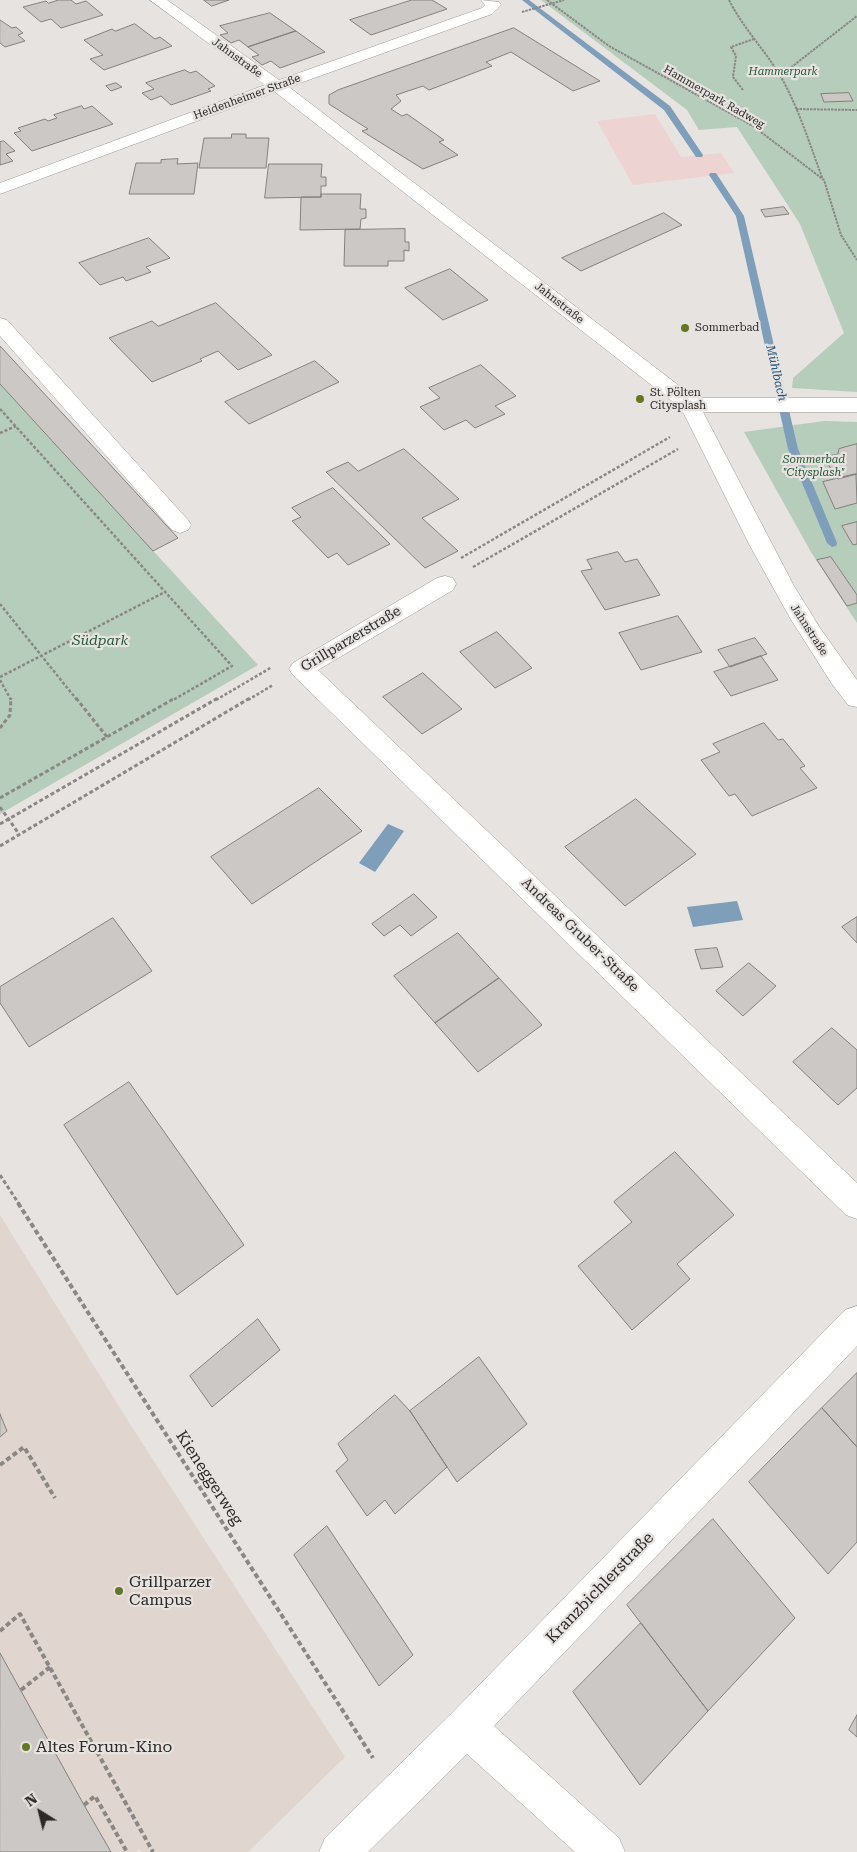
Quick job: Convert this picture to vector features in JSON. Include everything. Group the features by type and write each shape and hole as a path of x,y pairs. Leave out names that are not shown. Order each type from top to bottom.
{"street":[{"name":"Jahnstraße","path":"157,0 277,86 690,405 703,435 791,604 857,698"},
{"name":"Heidenheimer Straße","path":"0,189 486,11 491,3"},
{"path":"0,324 180,525"},
{"path":"690,405 812,403 857,405"},
{"name":"Grillparzerstraße","path":"301,669 444,584"},
{"name":"Andreas Gruber-Straße","path":"301,669 857,1204"},
{"name":"Kranzbichlerstraße","path":"339,1852 466,1727 857,1322"},
{"path":"466,1727 605,1852"}],"path":[{"name":"Hammerpark Radweg","path":"547,0 609,46 753,126 824,180"},
{"path":"528,12 564,0"},
{"path":"729,0 780,76 796,109 824,180 841,236 857,260"},
{"path":"780,76 857,16"},
{"path":"743,90 733,77 736,56 731,47 754,38"},
{"path":"796,109 857,110"},
{"path":"0,409 232,666 0,798"},
{"path":"0,433 16,426"},
{"path":"444,584 703,435"},
{"path":"0,728 8,720 13,704 11,694 0,678 165,592"},
{"path":"0,604 107,736"},
{"name":"Grillparzerstraße","path":"0,846 301,669"},
{"path":"0,808 19,834"},
{"name":"Kieneggerweg","path":"0,1175 397,1794"},
{"path":"0,1466 24,1447 55,1498"},
{"path":"0,1631 20,1614 153,1852"},
{"path":"21,1690 50,1667"},
{"path":"84,1804 95,1796 127,1852"}],"shaded area":[{"path":"655,114 681,157 721,153 734,173 633,185 597,121"},
{"name":"Grillparzer Campus","path":"0,1215 130,1424 345,1757 248,1852 141,1852 139,1849 137,1852 0,1852"}],"green space":[{"name":"Hammerpark","path":"541,0 857,0 857,392 792,388 793,378 844,333 800,224 737,127 699,130 687,110"},
{"name":"Südpark","path":"0,384 258,665 0,814"},
{"name":"Sommerbad \"Citysplash\"","path":"824,421 857,422 857,623 811,552 744,432"}],"water":[{"path":"388,824 404,831 375,872 359,863"},
{"path":"737,901 743,920 693,927 687,907"}],"building":[{"path":"59,0 71,0 76,4 86,1 103,15 61,28 51,19 41,22 23,7"},
{"path":"204,0 229,0 212,6"},
{"path":"412,0 432,0 447,9 371,35 350,20"},
{"path":"270,13 296,31 248,47 239,40 231,43 220,35 228,33 220,26"},
{"path":"0,20 12,28 16,27 23,33 18,35 25,41 5,47 0,43"},
{"path":"135,24 155,39 160,37 172,46 104,70 90,59 103,55 84,40 112,29 115,31"},
{"path":"514,28 600,81 573,91 511,52 486,62 492,66 429,90 423,86 396,95 401,101 391,109 402,116 407,114 444,140 439,142 458,155 423,169 362,131 368,129 329,104 329,95 338,90"},
{"path":"296,31 325,52 280,68 271,61 262,65 252,57 259,55 248,47"},
{"path":"185,70 190,73 196,71 215,86 208,89 211,91 171,105 161,96 151,100 142,93 154,89 146,83"},
{"path":"116,83 122,87 111,91 106,86"},
{"path":"849,93 853,101 824,102 821,94"},
{"path":"82,106 84,109 92,106 113,124 32,151 14,133 21,131 18,128 45,119 48,121 57,118 54,115"},
{"path":"232,134 246,134 246,138 269,138 266,168 199,168 204,138 231,138"},
{"path":"4,141 15,151 6,154 13,161 0,165 0,142"},
{"path":"178,159 177,164 198,163 194,194 129,194 136,163 161,163 161,160"},
{"path":"269,164 322,164 321,177 326,177 326,186 321,186 321,197 265,198"},
{"path":"321,194 361,194 360,209 366,209 366,218 361,219 360,229 300,230 301,197 321,197"},
{"path":"784,207 789,214 765,217 761,210"},
{"path":"664,213 682,225 581,271 562,258"},
{"path":"405,229 405,242 409,242 409,251 404,250 404,261 388,261 388,266 344,266 345,230"},
{"path":"149,238 170,258 146,267 151,272 126,281 123,277 100,285 79,263"},
{"path":"450,269 488,300 443,320 405,288"},
{"path":"216,303 272,355 238,370 218,351 200,359 202,361 152,382 109,338 152,321 158,326"},
{"path":"0,346 178,538 153,551 0,384"},
{"path":"315,361 339,382 249,424 225,402"},
{"path":"481,365 516,396 495,406 505,414 475,428 466,420 444,430 420,407 440,398 429,388"},
{"path":"857,444 857,474 838,479 823,457 838,454 839,449"},
{"path":"404,449 459,499 422,518 458,551 425,568 326,472 348,462 358,471"},
{"path":"856,474 857,503 835,509 823,482"},
{"path":"333,488 390,544 348,565 337,553 328,558 292,521 301,517 292,508"},
{"path":"857,522 857,544 853,545 842,526"},
{"path":"618,552 625,562 637,559 660,595 605,610 581,571 592,569 587,560"},
{"path":"831,557 857,595 857,603 847,606 817,560"},
{"path":"678,616 702,652 641,670 619,633"},
{"path":"497,632 532,668 495,688 460,652"},
{"path":"755,638 767,654 730,667 718,650"},
{"path":"761,656 778,680 731,696 714,672"},
{"path":"423,673 462,709 422,734 383,697"},
{"path":"764,723 778,740 783,739 805,766 800,768 817,788 752,816 735,794 729,796 701,760 720,752 713,744"},
{"path":"319,788 362,831 252,904 211,857"},
{"path":"636,799 696,854 625,906 565,847"},
{"path":"414,894 437,917 411,936 400,925 384,936 372,924"},
{"path":"857,917 857,943 842,927"},
{"path":"113,918 152,971 29,1047 0,1003 0,987"},
{"path":"458,933 499,978 435,1023 394,976"},
{"path":"717,948 723,967 701,969 695,950"},
{"path":"749,963 776,986 743,1016 716,991"},
{"path":"499,978 542,1025 478,1072 435,1023"},
{"path":"832,1028 857,1050 857,1088 838,1105 793,1062"},
{"path":"129,1082 244,1245 177,1295 64,1125"},
{"path":"675,1152 734,1215 677,1264 690,1279 632,1330 578,1266 632,1222 614,1202"},
{"path":"258,1319 280,1350 212,1407 190,1376"},
{"path":"479,1357 527,1424 457,1482 410,1411"},
{"path":"857,1373 857,1447 822,1408"},
{"path":"395,1395 410,1411 447,1467 395,1514 385,1500 367,1516 336,1471 348,1460 338,1444"},
{"path":"822,1408 857,1447 857,1542 828,1574 749,1482"},
{"path":"0,1414 7,1431 0,1437"},
{"path":"713,1519 795,1618 708,1711 627,1605"},
{"path":"327,1526 413,1655 379,1686 294,1555"},
{"path":"641,1623 708,1711 640,1785 573,1692"},
{"name":"Altes Forum-Kino","path":"0,1653 84,1805 111,1852 0,1852"},
{"path":"857,1715 857,1737 849,1730"}],"waterway":[{"name":"Mühlbach","path":"525,0 667,108 699,155"},
{"name":"Mühlbach","path":"713,175 740,216 793,449 832,543"}],"place":[{"name":"Sommerbad","path":"685,328"},
{"name":"St. Pölten Citysplash","path":"640,399"},
{"name":"Grillparzer Campus","path":"119,1591"},
{"name":"Altes Forum-Kino","path":"26,1747"}]}
